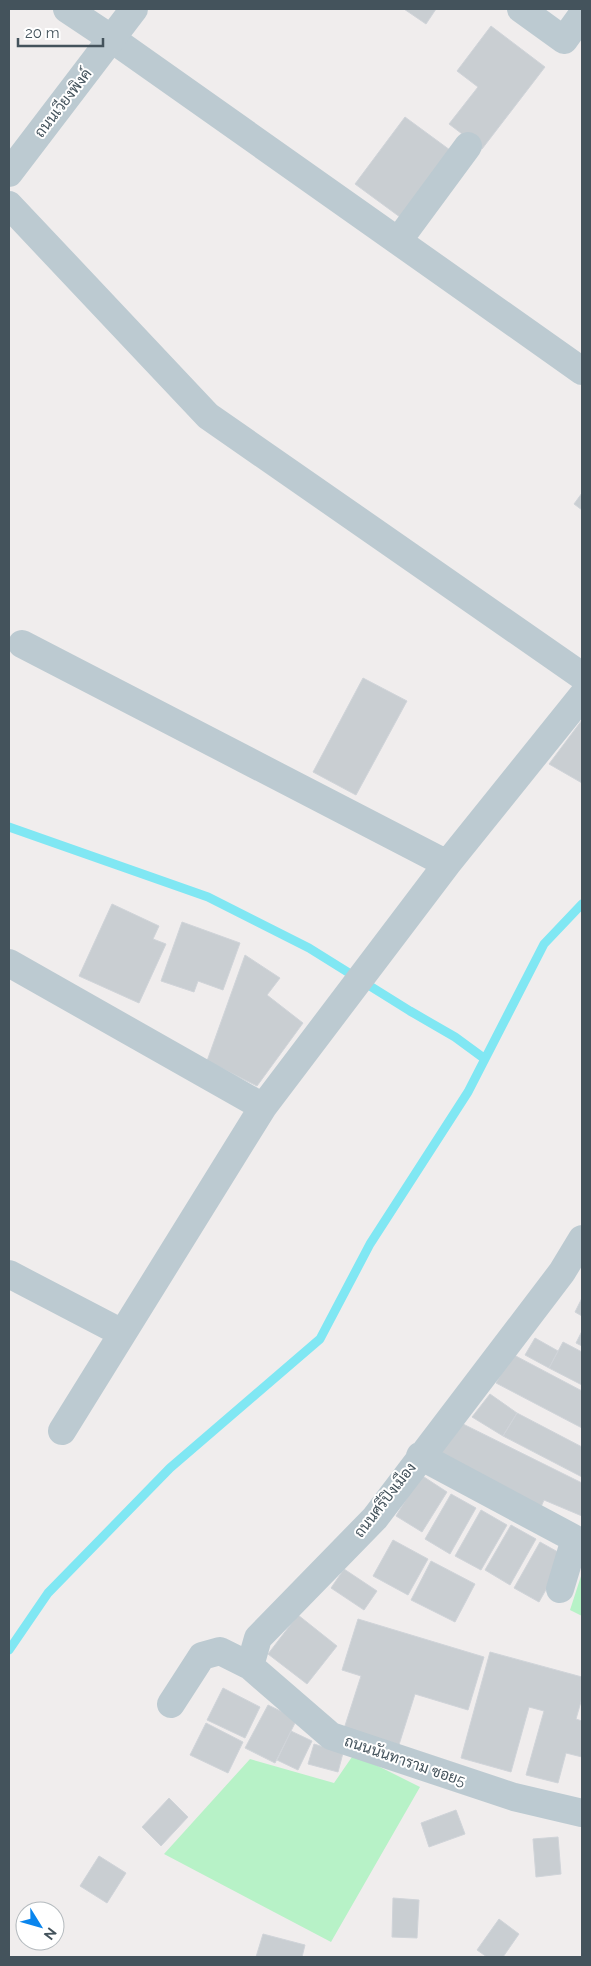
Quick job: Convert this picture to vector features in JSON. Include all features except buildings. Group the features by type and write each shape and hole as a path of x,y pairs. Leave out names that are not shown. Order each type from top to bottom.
{"street":[{"path":"67,9 582,371"},
{"name":"ถนนเวียงพิงค์","path":"9,173 134,9"},
{"path":"521,9 564,40 582,15"},
{"path":"398,241 468,146"},
{"path":"9,205 208,416 582,676"},
{"path":"22,644 446,864"},
{"path":"62,1431 263,1107 446,864 582,696"},
{"path":"9,963 263,1107"},
{"name":"ถนนศรีปิงเมือง","path":"250,1666 258,1638 375,1518 420,1456 562,1272 582,1239"},
{"path":"9,1274 122,1333"},
{"path":"420,1456 575,1539 560,1589"},
{"path":"171,1704 202,1656 220,1651 250,1666"},
{"name":"ถนนนันทาราม ซอย5","path":"250,1666 331,1736 514,1797 582,1813"}],"green space":[{"path":"582,1573 582,1616 570,1610"},
{"path":"354,1754 420,1787 331,1942 164,1854 250,1759 334,1783"}],"waterway":[{"path":"9,827 208,897 309,948 455,1037 485,1059"},
{"path":"9,1650 48,1593 170,1468 320,1339 370,1244 468,1092 544,944 582,904"}]}
